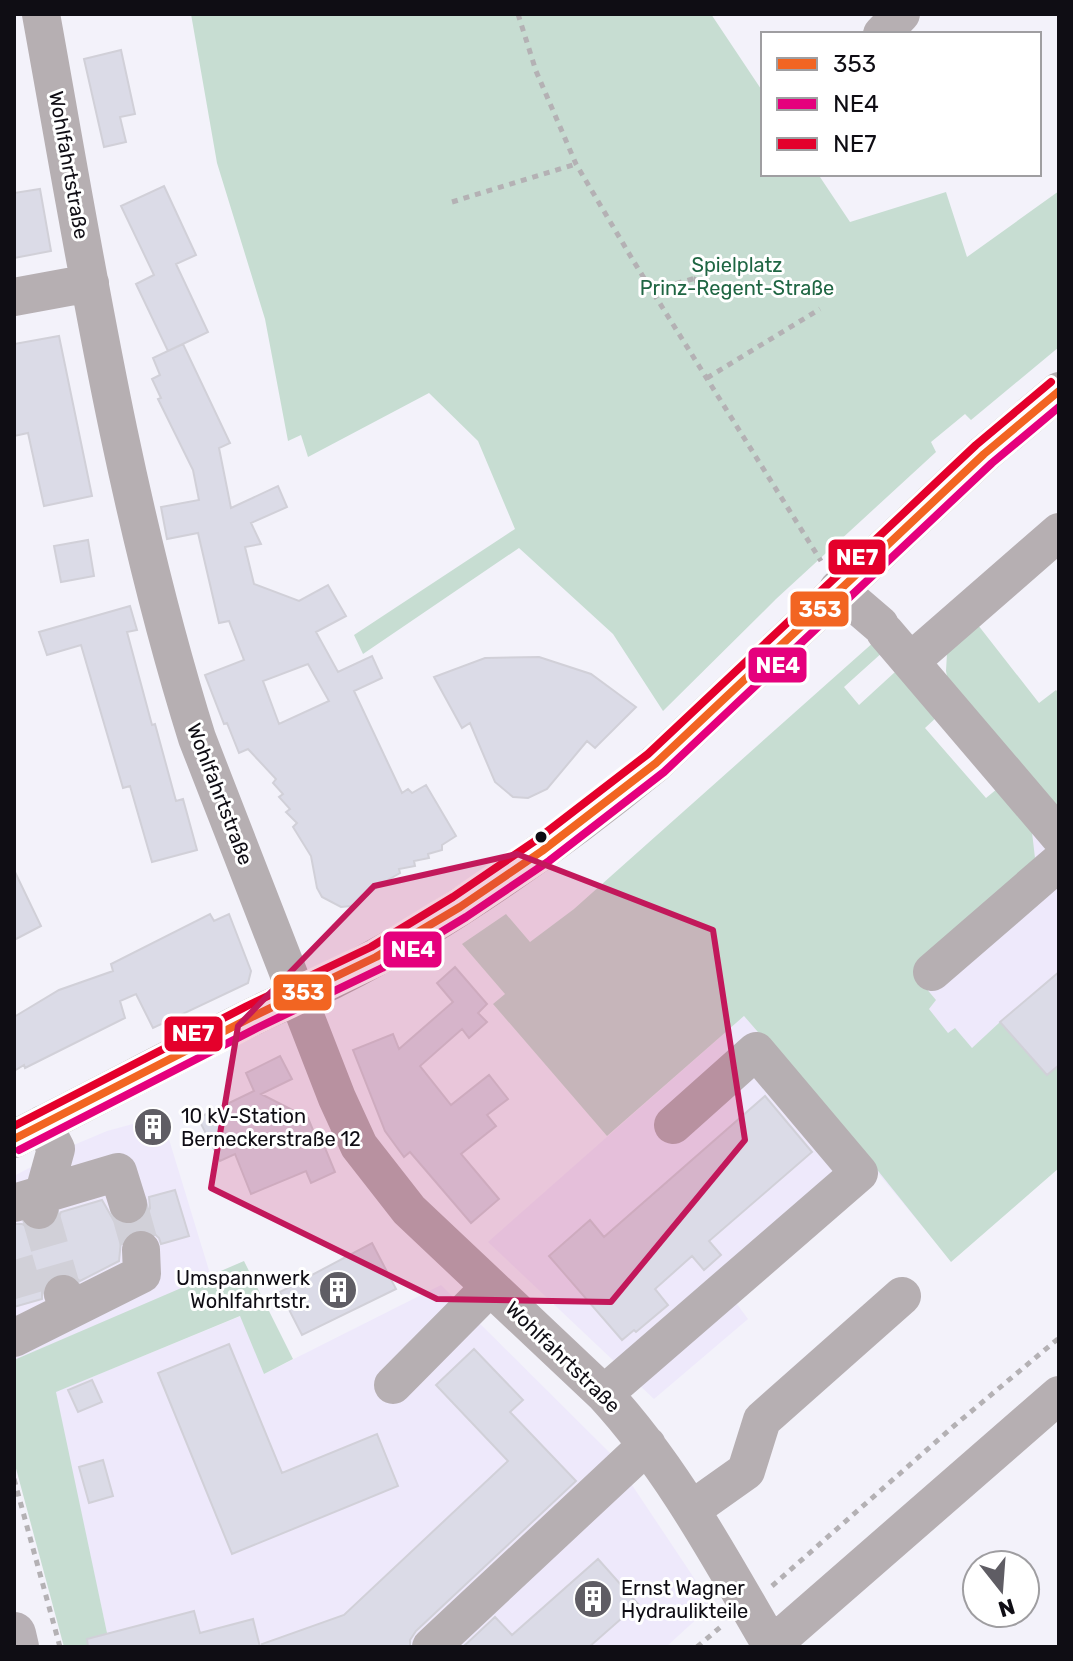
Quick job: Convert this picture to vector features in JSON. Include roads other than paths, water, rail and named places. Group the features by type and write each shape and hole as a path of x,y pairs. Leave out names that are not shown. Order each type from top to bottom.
{"main road":[{"path":"14,1634 17,1647"}],"street":[{"path":"884,32 901,14"},
{"name":"Wohlfahrtstraße","path":"33,21 90,283 132,497 178,677 206,763 337,1098 359,1146 409,1210 604,1394 647,1445 691,1510 771,1646"},
{"path":"14,297 90,283"},
{"path":"28,1131 256,1015 335,979 445,916 608,802 656,763 984,454 1059,391"},
{"path":"911,661 1059,532"},
{"path":"838,589 883,628 1059,836"},
{"path":"932,972 1059,862"},
{"path":"604,1394 859,1173 756,1051 673,1125"},
{"path":"28,1131 56,1149 31,1203"},
{"path":"31,1203 118,1172 128,1204"},
{"path":"25,1323 66,1302 142,1274 141,1250"},
{"path":"393,1385 490,1287"},
{"path":"691,1510 746,1471 762,1420 902,1296"},
{"path":"771,1646 1059,1395"},
{"path":"431,1647 647,1445"}],"tunnel":[{"path":"128,1204 141,1250"},
{"path":"39,1210 63,1294"},
{"path":"14,1260 27,1304"}],"place":[{"name":"10 kV-Station Berneckerstraße 12","path":"153,1127"},
{"name":"Umspannwerk Wohlfahrtstr.","path":"338,1290"},
{"name":"Ernst Wagner Hydraulikteile","path":"593,1599"}],"park label":[{"name":"Spielplatz Prinz-Regent-Straße","path":"737,276"}]}
